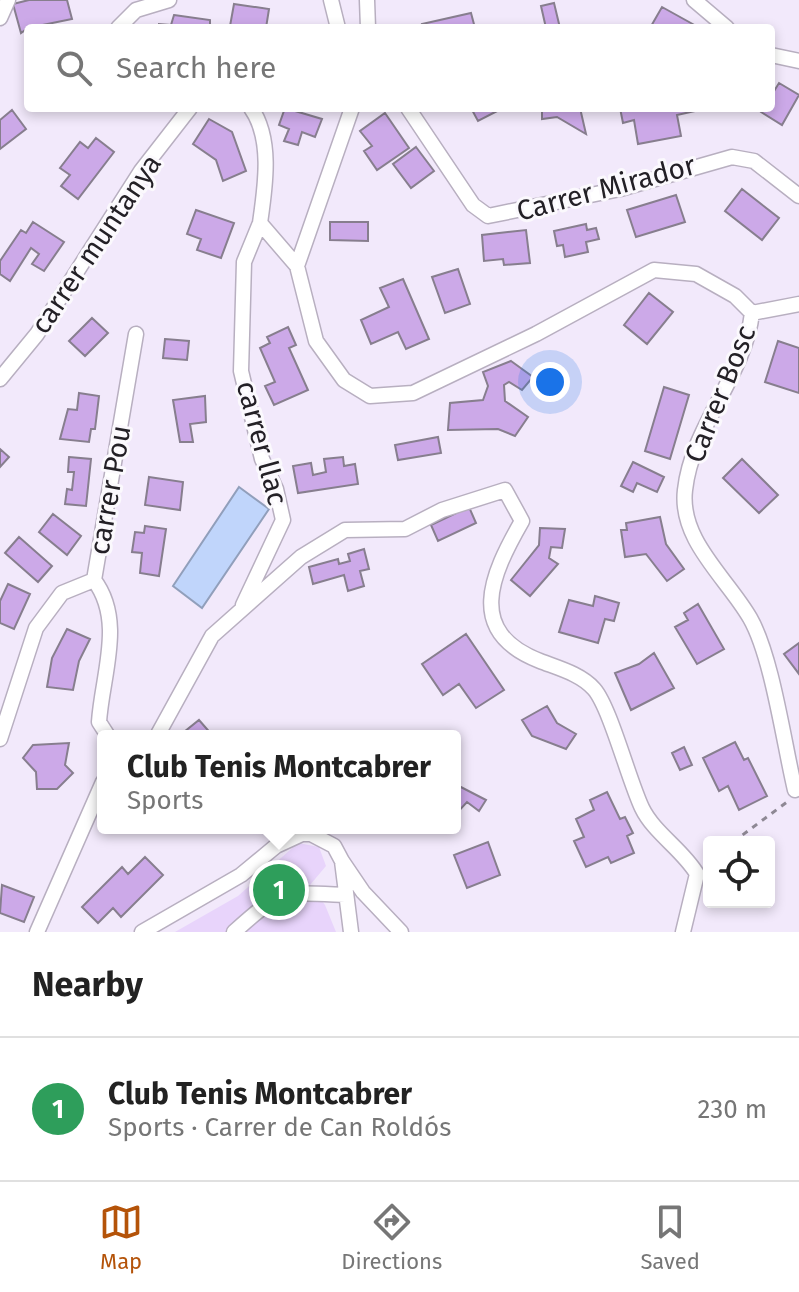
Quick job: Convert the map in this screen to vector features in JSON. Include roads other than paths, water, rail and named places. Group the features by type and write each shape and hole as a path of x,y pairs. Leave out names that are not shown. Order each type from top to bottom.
{"street":[{"path":"0,18 8,0"},
{"path":"122,24 136,10 169,0"},
{"path":"331,0 337,24"},
{"path":"367,0 368,24"},
{"path":"694,0 722,24"},
{"path":"775,56 799,61"},
{"name":"carrer muntanya","path":"0,379 37,334 141,171 187,112"},
{"path":"254,112 263,141 265,186 260,223 297,266"},
{"path":"297,266 351,112"},
{"name":"Carrer Mirador","path":"411,112 473,205 488,216 620,189 732,157 754,161 799,196"},
{"name":"carrer llac","path":"241,610 283,520 276,489 262,459 241,371 244,262 260,223"},
{"name":"Carrer Bosc","path":"297,266 316,341 344,380 370,396 413,393 536,334 654,270 696,274 735,296 752,313 749,334 703,431 688,472 686,512 699,546 758,634 795,790"},
{"path":"752,313 799,304"},
{"name":"carrer Pou","path":"104,730 99,722 109,646 109,606 94,580 136,334"},
{"path":"160,730 212,636 301,557 345,530 405,529 442,510 505,490 522,521 493,580 490,610 499,634 520,654 570,673 596,690 644,812 686,856 697,874 683,932"},
{"path":"0,739 36,628 62,593 94,580"},
{"path":"37,932 97,796"},
{"path":"142,932 241,875 291,839 311,834 334,846 363,892 401,932"},
{"path":"342,861 351,932"},
{"path":"234,932 263,907 288,893 345,895"}],"water":[{"path":"239,487 269,509 202,608 173,586"}],"place":[{"name":"Club Tenis Montcabrer","path":"279,890"}]}
